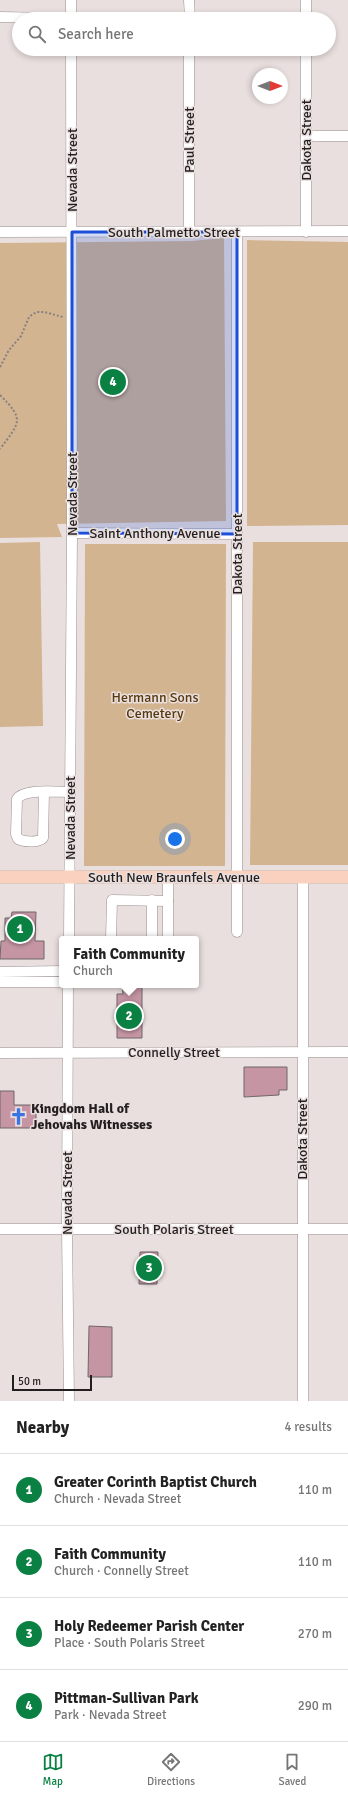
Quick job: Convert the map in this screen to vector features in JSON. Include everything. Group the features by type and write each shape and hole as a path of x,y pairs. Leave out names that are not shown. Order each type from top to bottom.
{"main road":[{"name":"South New Braunfels Avenue","path":"0,877 348,877"}],"street":[{"path":"71,0 71,12"},
{"path":"189,0 190,12"},
{"path":"306,0 306,12"},
{"path":"0,17 12,17"},
{"name":"Nevada Street","path":"69,936 72,533 71,56"},
{"name":"Paul Street","path":"189,232 190,56"},
{"name":"Dakota Street","path":"306,56 306,232"},
{"path":"306,136 348,136"},
{"name":"South Palmetto Street","path":"0,232 348,231"},
{"name":"Dakota Street","path":"237,232 237,932"},
{"name":"Saint Anthony Avenue","path":"72,533 237,534"},
{"path":"44,792 43,838 38,841 22,841 18,839 16,834 17,799 20,794 25,792 44,792 70,792"},
{"path":"168,877 168,936"},
{"name":"Dakota Street","path":"303,877 303,1401"},
{"path":"111,936 112,900 168,901"},
{"path":"152,900 152,936"},
{"path":"0,972 59,971"},
{"path":"0,982 59,982"},
{"name":"Nevada Street","path":"68,988 67,1229 69,1401"},
{"name":"Connelly Street","path":"0,1053 348,1052"},
{"name":"South Polaris Street","path":"0,1229 348,1229"}],"path":[{"path":"0,367 9,350 21,336 29,317 33,314 37,312 44,312 59,318 72,318"},
{"path":"0,394 15,410 18,420 16,426 0,450"}],"highlighted area":[{"path":"72,232 237,232 237,534 72,533"}],"green space":[{"path":"224,238 226,521 57,524 62,537 0,538 0,243 191,241"},
{"path":"247,240 348,242 348,525 247,526"},
{"path":"40,542 43,726 0,727 0,543"},
{"path":"253,542 348,542 348,865 250,865"},
{"name":"Hermann Sons Cemetery","path":"85,544 226,544 225,866 84,866"}],"building":[{"path":"12,912 36,912 35,941 44,941 44,959 0,959 1,941 5,941 5,918 11,918"},
{"path":"122,988 142,988 142,1038 117,1038 117,994 123,994"},
{"path":"244,1067 287,1067 287,1090 279,1090 279,1095 244,1097"},
{"name":"Kingdom Hall of Jehovahs Witnesses","path":"0,1091 14,1091 14,1105 36,1105 36,1128 0,1128"},
{"path":"140,1252 158,1252 157,1284 139,1284"},
{"path":"89,1326 112,1327 112,1377 88,1377"}],"place":[{"name":"Pittman-Sullivan Park","path":"113,382"},
{"name":"Greater Corinth Baptist Church","path":"20,929"},
{"name":"Faith Community","path":"129,1016"},
{"name":"Kingdom Hall of Jehovahs Witnesses","path":"18,1116"},
{"name":"Holy Redeemer Parish Center","path":"149,1268"}]}
